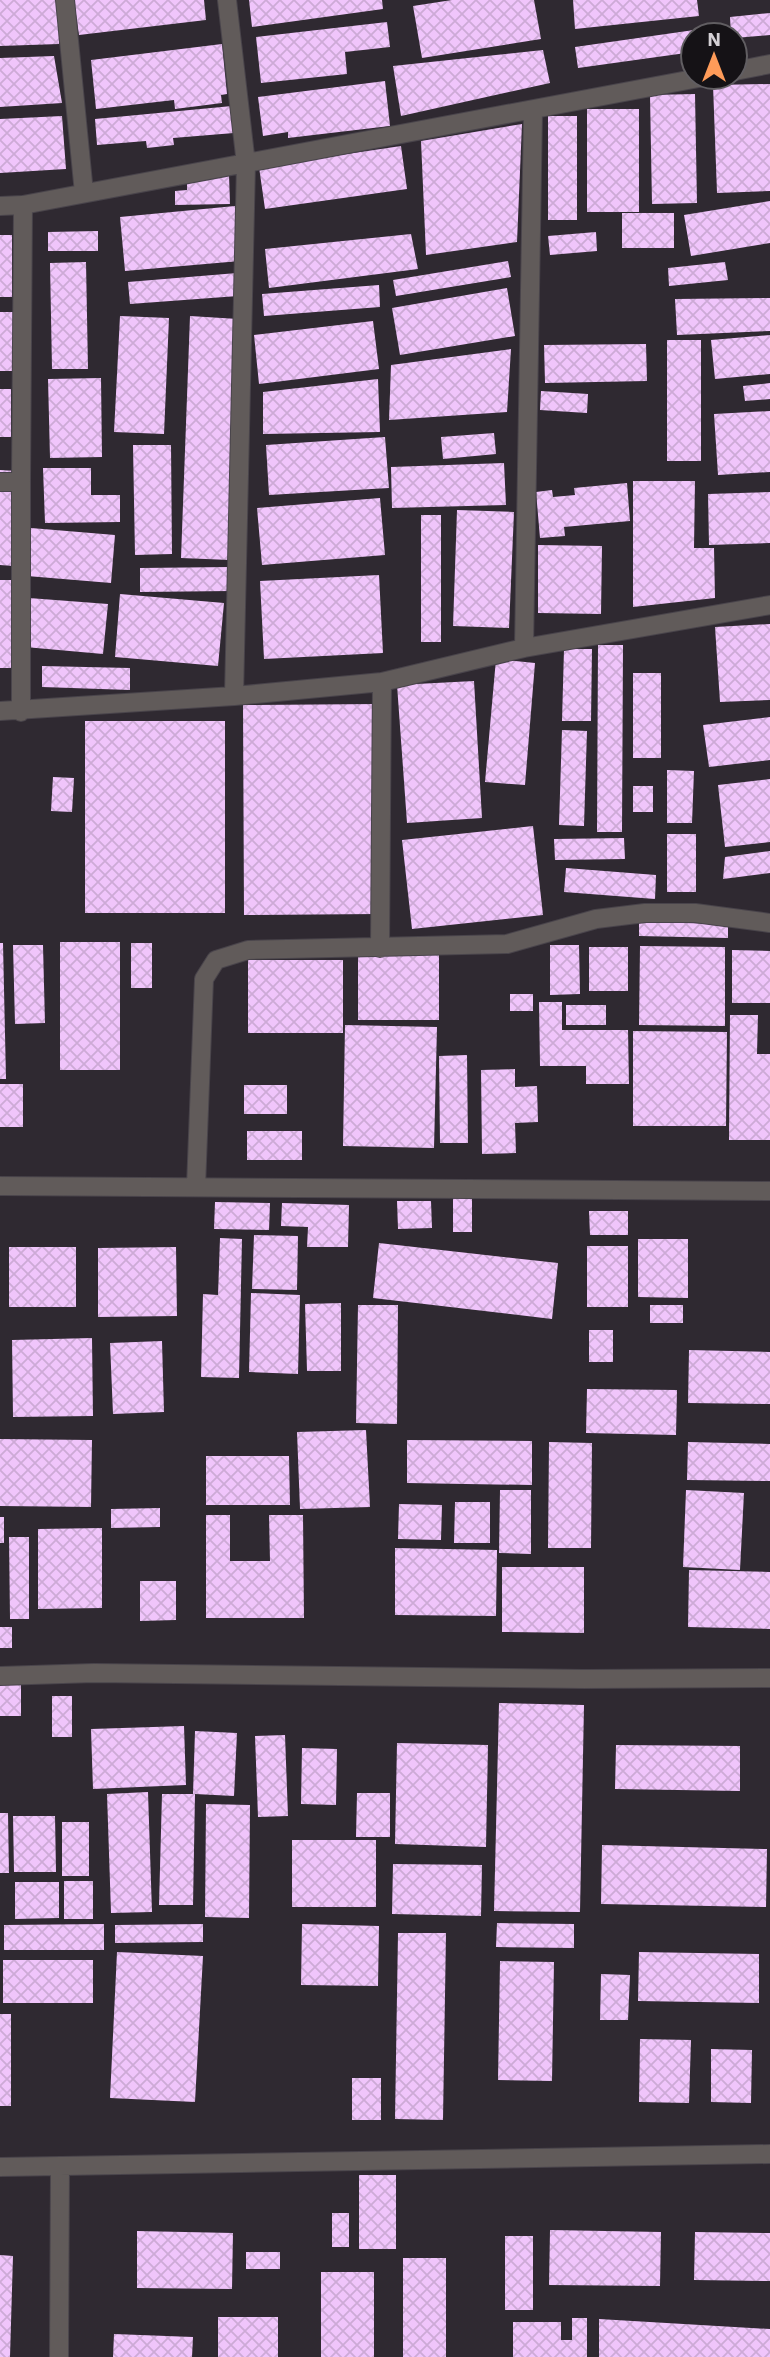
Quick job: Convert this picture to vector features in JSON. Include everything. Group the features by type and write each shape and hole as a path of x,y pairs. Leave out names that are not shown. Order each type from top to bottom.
{"street":[{"path":"65,0 84,194"},
{"path":"226,0 246,164 234,696"},
{"path":"749,68 770,64"},
{"path":"0,206 23,205 84,194 679,82"},
{"path":"524,648 533,111"},
{"path":"20,712 23,205"},
{"path":"0,482 21,482"},
{"path":"0,711 20,712 234,696 382,682 524,648 770,605"},
{"path":"380,948 382,682"},
{"path":"196,1187 204,979 216,960 248,950 507,944 596,919 645,913 695,913 770,923"},
{"path":"0,1186 770,1191"},
{"path":"0,1676 93,1673 584,1679 770,1678"},
{"path":"0,2167 770,2154"},
{"path":"59,2357 60,2167"}],"building":[{"path":"0,0 58,0 59,44 0,46"},
{"path":"74,0 204,0 206,20 79,35"},
{"path":"249,0 382,0 383,9 252,27"},
{"path":"452,0 534,0 541,39 422,58 413,6"},
{"path":"573,0 697,0 699,16 575,29"},
{"path":"770,13 770,35 749,37 749,21 730,21 730,17"},
{"path":"387,22 390,47 345,52 347,74 261,83 256,37"},
{"path":"679,32 679,54 578,68 575,47"},
{"path":"222,44 227,94 221,95 222,103 175,109 174,100 96,109 91,60"},
{"path":"543,50 550,83 401,116 393,66"},
{"path":"54,56 62,103 0,107 0,58"},
{"path":"385,81 390,126 288,138 288,132 263,136 258,97"},
{"path":"749,84 770,84 770,191 717,193 713,91 749,91"},
{"path":"695,94 697,203 652,204 650,95"},
{"path":"232,106 234,133 173,138 174,145 147,148 146,141 97,145 95,119"},
{"path":"587,109 639,109 639,212 587,212"},
{"path":"62,116 66,169 0,173 0,119"},
{"path":"548,116 577,116 577,220 548,220"},
{"path":"522,124 517,242 426,255 421,141"},
{"path":"401,146 407,189 265,209 259,167"},
{"path":"187,175 229,175 230,204 175,205 175,191 187,190"},
{"path":"770,201 770,243 691,256 684,215"},
{"path":"235,206 240,261 125,271 120,217"},
{"path":"622,213 674,213 674,248 622,248"},
{"path":"98,231 98,251 48,251 48,232"},
{"path":"596,232 597,251 550,255 548,236"},
{"path":"411,234 418,269 269,288 265,249"},
{"path":"0,235 12,235 12,297 0,297"},
{"path":"508,261 511,277 396,296 393,280"},
{"path":"86,262 88,369 52,369 50,263"},
{"path":"725,262 728,280 669,286 668,268"},
{"path":"237,273 238,296 130,304 128,282"},
{"path":"379,285 380,307 264,316 262,294"},
{"path":"507,288 515,336 400,355 392,308"},
{"path":"770,298 770,331 677,335 675,299"},
{"path":"0,312 14,312 15,371 0,371"},
{"path":"120,316 169,318 164,434 114,432"},
{"path":"190,316 238,319 230,560 181,558"},
{"path":"373,321 379,369 259,384 254,335"},
{"path":"770,335 770,374 715,379 711,340"},
{"path":"667,340 701,340 701,461 667,461"},
{"path":"646,344 647,381 545,383 544,345"},
{"path":"511,349 507,412 389,420 391,365"},
{"path":"101,378 102,457 50,458 48,379"},
{"path":"378,379 380,432 263,434 263,392"},
{"path":"770,383 770,399 745,401 743,386"},
{"path":"0,389 11,389 11,437 0,437"},
{"path":"541,391 588,394 587,413 540,410"},
{"path":"770,411 770,472 718,475 714,414"},
{"path":"494,433 496,454 443,459 441,437"},
{"path":"385,437 389,488 269,495 266,445"},
{"path":"133,445 171,445 172,554 135,555"},
{"path":"504,463 506,505 392,508 391,467"},
{"path":"43,468 91,468 91,495 120,495 120,522 45,523"},
{"path":"0,470 18,471 13,566 0,565"},
{"path":"633,481 695,481 694,548 714,548 715,598 633,607"},
{"path":"627,483 630,521 564,527 565,536 540,538 536,492 552,490 553,497 575,495 574,488"},
{"path":"770,492 770,543 709,545 708,494"},
{"path":"380,498 385,555 262,565 257,508"},
{"path":"457,510 514,512 509,628 453,626"},
{"path":"421,515 441,515 441,642 421,642"},
{"path":"31,528 115,535 111,583 27,576"},
{"path":"538,545 602,546 601,614 538,613"},
{"path":"230,567 231,591 140,592 140,568"},
{"path":"379,575 383,653 264,659 260,581"},
{"path":"0,580 18,580 18,668 0,668"},
{"path":"120,594 224,603 218,666 115,657"},
{"path":"29,598 108,604 103,654 25,647"},
{"path":"770,624 770,700 720,702 715,627"},
{"path":"598,645 623,645 622,832 597,832"},
{"path":"564,649 592,649 591,721 562,721"},
{"path":"496,659 535,663 525,785 485,782"},
{"path":"42,666 130,668 130,690 42,687"},
{"path":"633,673 661,673 661,758 633,758"},
{"path":"474,681 482,818 407,823 397,685"},
{"path":"377,704 378,914 244,915 243,705"},
{"path":"770,717 770,760 709,767 703,725"},
{"path":"85,721 225,721 225,913 85,913"},
{"path":"562,730 587,731 584,826 559,825"},
{"path":"667,770 694,771 692,823 667,823"},
{"path":"53,777 74,778 72,812 51,811"},
{"path":"770,779 770,842 725,847 718,785"},
{"path":"633,786 653,786 653,812 633,812"},
{"path":"533,826 543,915 412,929 402,840"},
{"path":"667,834 696,834 696,892 667,892"},
{"path":"624,838 625,859 555,860 554,839"},
{"path":"770,851 770,873 723,879 725,857"},
{"path":"566,868 656,875 655,899 564,892"},
{"path":"639,922 728,924 728,938 639,936"},
{"path":"60,942 120,942 120,1070 60,1070"},
{"path":"0,943 3,943 6,1079 0,1079"},
{"path":"131,943 152,943 152,988 131,988"},
{"path":"13,945 43,945 45,1023 15,1024"},
{"path":"550,945 579,945 580,994 550,995"},
{"path":"640,946 725,947 725,1026 639,1025"},
{"path":"589,947 628,947 628,991 589,991"},
{"path":"732,950 770,951 770,1003 732,1003"},
{"path":"358,955 439,955 439,1020 358,1020"},
{"path":"248,960 343,960 343,1033 248,1033"},
{"path":"510,994 533,994 533,1011 510,1011"},
{"path":"539,1002 562,1002 562,1030 628,1030 629,1084 586,1084 586,1066 540,1066"},
{"path":"566,1005 606,1005 606,1025 566,1025"},
{"path":"730,1015 758,1015 757,1054 770,1054 770,1140 729,1140"},
{"path":"345,1025 437,1027 434,1148 343,1146"},
{"path":"633,1031 727,1032 726,1126 633,1126"},
{"path":"467,1055 468,1143 440,1143 439,1056"},
{"path":"515,1069 515,1087 537,1086 538,1122 515,1123 516,1153 482,1154 481,1070"},
{"path":"0,1084 23,1084 23,1127 0,1127"},
{"path":"244,1085 287,1085 287,1114 244,1114"},
{"path":"247,1131 302,1131 302,1160 247,1160"},
{"path":"453,1198 472,1198 472,1232 453,1232"},
{"path":"397,1201 431,1201 432,1228 398,1229"},
{"path":"215,1202 270,1203 269,1230 214,1229"},
{"path":"282,1203 349,1205 348,1247 307,1247 308,1227 281,1226"},
{"path":"589,1211 628,1211 628,1235 590,1235"},
{"path":"254,1235 298,1236 297,1290 252,1289"},
{"path":"220,1238 242,1239 239,1378 201,1377 203,1294 218,1295"},
{"path":"638,1239 688,1239 688,1298 638,1297"},
{"path":"379,1243 558,1263 552,1319 373,1298"},
{"path":"587,1246 628,1246 628,1307 587,1307"},
{"path":"9,1247 76,1247 76,1307 9,1307"},
{"path":"176,1247 177,1316 98,1317 98,1248"},
{"path":"251,1293 300,1295 298,1374 249,1372"},
{"path":"341,1303 341,1371 307,1371 305,1304"},
{"path":"358,1305 398,1305 397,1424 356,1423"},
{"path":"650,1305 683,1305 683,1323 650,1323"},
{"path":"589,1330 613,1330 613,1362 589,1362"},
{"path":"92,1338 93,1416 13,1417 12,1340"},
{"path":"162,1341 164,1412 113,1414 110,1343"},
{"path":"689,1350 770,1352 770,1404 688,1403"},
{"path":"587,1389 677,1390 676,1435 586,1433"},
{"path":"366,1430 370,1507 300,1509 297,1432"},
{"path":"0,1439 92,1440 91,1507 0,1506"},
{"path":"407,1440 532,1441 532,1485 407,1483"},
{"path":"549,1442 592,1443 591,1548 548,1548"},
{"path":"688,1442 770,1444 770,1481 687,1480"},
{"path":"206,1456 289,1456 290,1505 206,1505"},
{"path":"500,1490 531,1490 531,1554 499,1553"},
{"path":"686,1490 744,1493 740,1570 683,1567"},
{"path":"455,1502 490,1502 490,1543 454,1543"},
{"path":"399,1504 442,1505 441,1540 398,1539"},
{"path":"160,1508 160,1527 111,1528 111,1509"},
{"path":"206,1515 230,1515 230,1561 270,1561 269,1515 303,1515 304,1618 206,1618"},
{"path":"0,1517 4,1517 4,1543 0,1543"},
{"path":"102,1528 102,1608 38,1609 38,1529"},
{"path":"9,1537 29,1537 29,1619 10,1619"},
{"path":"395,1548 497,1550 496,1616 395,1615"},
{"path":"502,1567 584,1567 584,1633 502,1632"},
{"path":"689,1570 770,1572 770,1629 688,1627"},
{"path":"140,1581 176,1581 176,1620 140,1621"},
{"path":"0,1627 12,1627 12,1648 0,1648"},
{"path":"0,1685 21,1685 21,1716 0,1716"},
{"path":"52,1696 72,1696 72,1737 52,1737"},
{"path":"499,1703 584,1705 580,1912 494,1911"},
{"path":"184,1726 186,1785 93,1789 91,1729"},
{"path":"195,1731 237,1733 234,1796 195,1794 193,1905 159,1905 162,1794 193,1794"},
{"path":"285,1735 288,1816 258,1817 255,1736"},
{"path":"397,1743 488,1745 486,1847 395,1844"},
{"path":"616,1745 740,1746 740,1791 615,1789"},
{"path":"302,1748 337,1749 336,1805 301,1804"},
{"path":"148,1792 152,1912 111,1913 107,1794"},
{"path":"357,1793 390,1793 390,1837 356,1837"},
{"path":"206,1804 250,1805 249,1918 205,1917"},
{"path":"0,1813 8,1813 9,1873 0,1873"},
{"path":"13,1816 55,1816 56,1872 14,1872"},
{"path":"62,1822 89,1822 89,1876 62,1876"},
{"path":"292,1840 376,1840 376,1907 292,1907"},
{"path":"602,1845 767,1849 766,1907 601,1904"},
{"path":"393,1864 482,1865 481,1916 392,1914"},
{"path":"64,1881 93,1881 93,1919 64,1919"},
{"path":"15,1882 59,1882 59,1918 15,1919"},
{"path":"497,1923 574,1924 574,1948 496,1947"},
{"path":"104,1924 104,1950 4,1950 4,1925"},
{"path":"203,1924 203,1942 115,1943 115,1925"},
{"path":"302,1924 379,1926 378,1986 301,1985"},
{"path":"398,1933 446,1933 443,2120 395,2119"},
{"path":"117,1952 203,1956 195,2102 110,2098"},
{"path":"639,1952 759,1954 759,2003 638,2001"},
{"path":"3,1960 93,1960 93,2003 3,2003"},
{"path":"500,1961 554,1962 552,2081 498,2080"},
{"path":"601,1974 630,1975 628,2020 600,2020"},
{"path":"0,2014 11,2014 11,2106 0,2106"},
{"path":"640,2039 691,2040 689,2103 639,2102"},
{"path":"711,2049 752,2050 751,2103 711,2102"},
{"path":"352,2078 381,2078 381,2120 352,2120"},
{"path":"359,2175 396,2175 396,2249 359,2249"},
{"path":"332,2213 349,2213 349,2247 332,2247"},
{"path":"550,2230 661,2232 660,2286 549,2285"},
{"path":"137,2231 233,2233 232,2289 137,2288"},
{"path":"695,2232 770,2233 770,2281 694,2280"},
{"path":"505,2236 533,2236 533,2310 505,2310"},
{"path":"246,2252 280,2252 280,2269 246,2269"},
{"path":"0,2255 13,2256 10,2357 0,2357"},
{"path":"403,2258 446,2258 446,2357 403,2357"},
{"path":"321,2272 374,2272 374,2357 321,2357"},
{"path":"218,2317 278,2317 278,2357 218,2357"},
{"path":"572,2318 587,2318 587,2357 513,2357 513,2322 561,2322 561,2340 572,2340"},
{"path":"599,2319 770,2329 770,2357 599,2357"},
{"path":"114,2334 193,2337 192,2357 113,2357"}]}
